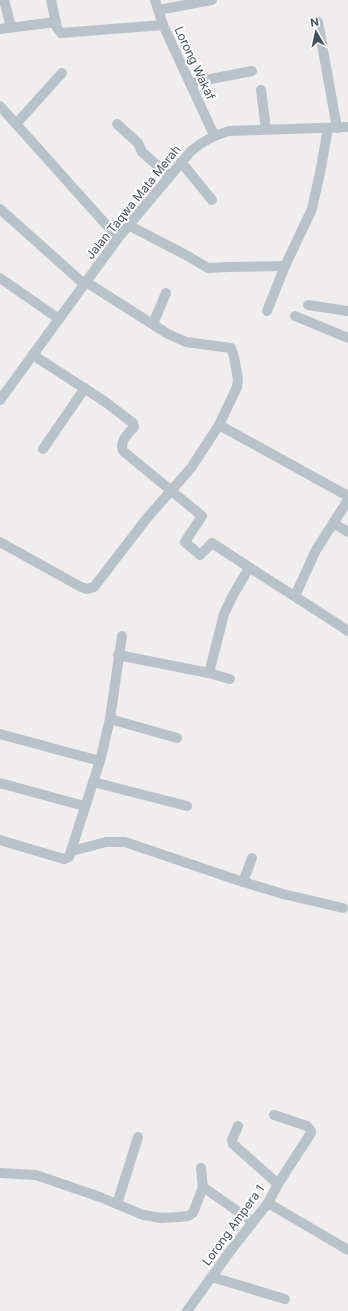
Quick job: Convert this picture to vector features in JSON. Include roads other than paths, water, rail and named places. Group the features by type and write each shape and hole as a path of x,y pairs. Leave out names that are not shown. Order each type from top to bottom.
{"street":[{"path":"4,0 11,27"},
{"path":"0,29 56,22 52,0"},
{"path":"155,0 163,25"},
{"path":"158,10 212,0"},
{"name":"Lorong Wakaf","path":"56,22 59,32 65,33 163,25 214,135"},
{"path":"267,311 285,266 312,209 332,128 318,22"},
{"path":"190,83 252,71"},
{"path":"16,124 62,73"},
{"path":"261,90 266,129"},
{"path":"0,106 118,238"},
{"path":"116,124 138,143 142,152 169,176"},
{"name":"Jalan Taqwa Mata Merah","path":"0,400 128,225 191,150 201,142 214,135 229,131 348,127"},
{"path":"181,162 212,200"},
{"path":"0,208 85,283 168,334 186,342 229,347 234,357 238,379 237,387 219,425 191,468 147,518 94,586 87,589 81,587 0,542"},
{"path":"128,225 208,268 285,266"},
{"path":"0,278 59,319"},
{"path":"153,324 166,293"},
{"path":"308,305 348,311"},
{"path":"295,316 348,338"},
{"path":"33,354 85,388 133,423 134,426 122,441 123,451 202,516 185,542 200,555 212,542 249,568 348,631"},
{"path":"43,449 85,388"},
{"path":"219,425 348,496"},
{"path":"295,596 316,550 348,500"},
{"path":"333,524 348,532"},
{"path":"209,674 224,614 233,594 249,568"},
{"path":"0,840 64,859 69,857 84,806 100,761 110,720 118,655 122,636"},
{"path":"118,655 230,679"},
{"path":"110,720 177,738"},
{"path":"0,734 100,761"},
{"path":"93,782 187,806"},
{"path":"0,783 84,806"},
{"path":"72,851 106,842 125,842 243,882 283,894 343,908"},
{"path":"243,882 252,858"},
{"name":"Lorong Ampera 1","path":"187,1311 234,1246 268,1203 278,1184 311,1134 311,1130 307,1126 274,1115"},
{"path":"238,1126 232,1140 233,1144 278,1184"},
{"path":"117,1204 138,1137"},
{"path":"0,1173 36,1175 81,1190 143,1215 161,1218 188,1216 193,1213 203,1187 201,1168"},
{"path":"203,1187 253,1222"},
{"path":"268,1203 348,1250"},
{"path":"212,1277 285,1299"}]}
